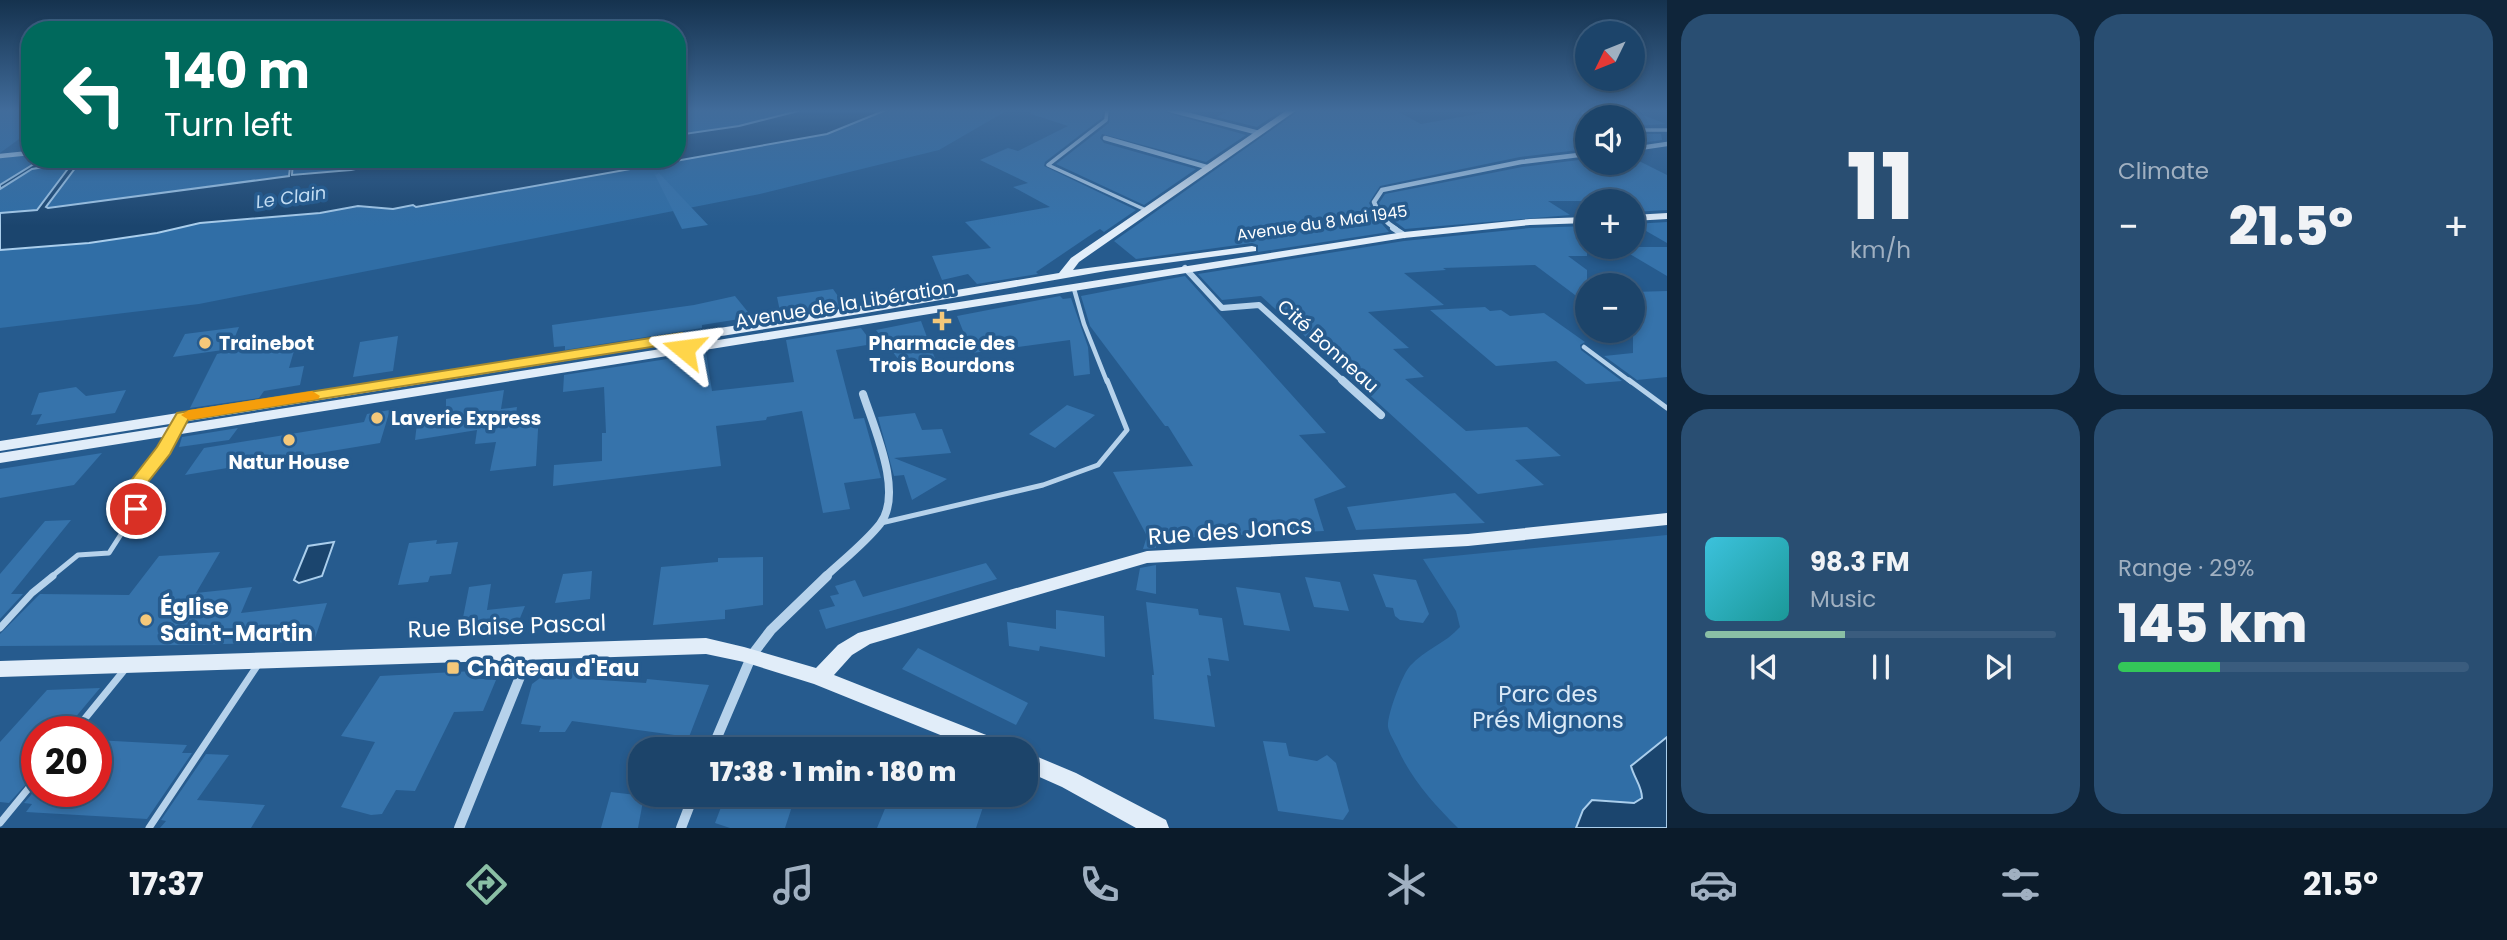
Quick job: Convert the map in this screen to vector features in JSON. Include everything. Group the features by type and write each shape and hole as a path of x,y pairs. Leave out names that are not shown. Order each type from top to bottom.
{"main road":[{"path":"1107,254 1075,260 1063,275 1074,289 1148,212 1237,149"},
{"path":"1645,210 1667,209"},
{"name":"Avenue du 8 Mai 1945","path":"1074,289 1399,232 1519,216 1575,214"},
{"path":"1645,217 1667,216"},
{"name":"Avenue du 8 Mai 1945","path":"1063,275 1107,254 1575,220"},
{"name":"Avenue de la Libération","path":"916,307 1063,275"},
{"name":"Avenue de la Libération","path":"1,449 916,307 1074,289"},
{"name":"Rue des Joncs","path":"820,677 845,650 864,638 1147,557 1468,540 1667,519"},
{"name":"Rue Blaise Pascal","path":"2,671 706,646 752,655 820,677 968,737"},
{"path":"1038,766 1158,828"}],"street":[{"path":"1142,149 1210,168"},
{"path":"0,156 21,154"},
{"path":"1399,232 1376,212 1374,201 1382,190 1521,162 1575,155"},
{"name":"Cité Bonneau","path":"1185,268 1222,308 1259,305 1381,415"},
{"path":"717,737 752,655 771,630 881,523 890,503 886,468 863,394"},
{"path":"459,828 531,651"},
{"path":"681,828 689,807"}],"lane":[{"path":"1069,149 1048,165 1148,212"},
{"path":"881,523 1043,485 1098,465 1127,430 1084,324 1074,289"},
{"path":"1584,347 1667,408"},
{"path":"0,628 32,593 78,555 108,553 135,514 142,496 139,482 180,422"},
{"path":"149,828 260,660"},
{"path":"87,716 128,665"},
{"path":"0,823 21,797"}],"green space":[{"path":"742,149 941,149 760,194 199,304 0,328 0,158 21,156 21,168 388,168 358,206 393,209 630,168 686,168 686,158"},
{"name":"Parc des Prés Mignons","path":"1667,535 1667,828 1458,828 1416,780 1388,727 1396,695 1410,666 1460,627 1456,611 1423,559"}],"water":[{"path":"686,149 745,149 686,159"},
{"path":"28,168 38,168 0,189 0,185"},
{"name":"Le Clain","path":"68,168 75,168 46,207 289,176 290,168 292,168 292,175 351,170 636,168 416,207 413,205 393,209 358,206 320,213 200,223 157,233 89,243 0,250 0,213 37,210"},
{"path":"334,542 322,576 299,583 294,580 308,546"},
{"path":"1667,737 1667,828 1576,828 1583,810 1592,800 1634,803 1642,798 1631,766"}],"building":[{"path":"1007,149 1018,151 1023,149 1062,149 1045,162 1044,166 1136,210 1104,232 1100,229 1095,232 1036,272 1038,274 977,284 968,274 942,280 932,256 991,248 965,222 1050,207 1013,187 1028,183 980,160"},
{"path":"1076,149 1124,149 1196,169 1144,205 1056,164"},
{"path":"1156,149 1226,149 1206,162"},
{"path":"1245,149 1575,149 1520,157 1380,186 1369,203 1376,217 1389,232 1258,252 1258,245 1252,243 1136,259 1114,241"},
{"path":"1575,160 1575,175 1645,175 1645,164 1667,175 1667,210 1645,211 1645,189 1575,189 1575,201 1548,201 1570,215 1405,229 1389,217 1379,203 1385,194 1522,167"},
{"path":"659,173 708,225 682,229 655,175"},
{"path":"1667,222 1667,243 1645,230 1645,223"},
{"path":"1575,226 1575,256 1568,256 1587,270 1587,273 1575,273 1575,295 1535,265 1443,268 1446,270 1404,273 1444,305 1368,312 1409,348 1393,349 1424,377 1405,379 1466,431 1527,427 1561,456 1515,460 1544,485 1478,494 1261,296 1222,300 1198,274 1404,241 1530,228"},
{"path":"1645,247 1667,247 1667,276 1638,259 1645,259"},
{"path":"1185,276 1326,433 1299,435 1346,487 1314,499 1324,531 1156,539 1156,548 1143,549 1147,536 1113,472 1193,466 1168,426 1165,426 1090,326 1081,296"},
{"path":"833,289 845,306 781,316 777,297"},
{"path":"1667,291 1667,377 1637,380 1604,356 1633,353 1633,343 1645,343 1645,292"},
{"path":"735,296 752,317 702,325 702,328 565,350 565,346 554,347 552,325 694,305"},
{"path":"1060,296 1063,299 1071,298 1088,347 1090,374 1074,376 1070,340 972,353 957,316"},
{"path":"1485,307 1490,311 1501,310 1510,316 1544,313 1575,335 1575,343 1583,343 1580,345 1581,350 1622,381 1586,384 1556,361 1496,366 1430,310"},
{"path":"921,321 937,364 905,368 876,330"},
{"name":"Trainebot","path":"239,327 230,349 173,357 185,334"},
{"path":"861,328 873,344 836,350 854,419 864,418 881,478 844,483 850,509 823,513 802,411 767,417 766,420 716,426 721,466 553,486 554,465 602,461 602,433 606,433 604,387 563,392 564,375 706,353 712,391 794,382 786,340"},
{"path":"398,336 393,371 353,377 360,342"},
{"path":"298,337 289,368 304,366 300,385 264,391 259,398 190,408 217,354"},
{"path":"76,387 86,396 126,390 115,413 36,425 42,414 31,415 39,393"},
{"path":"504,390 501,409 517,407 516,414 539,412 536,466 490,471 496,442 475,444 477,430 415,440 418,415 446,411 446,399"},
{"path":"1067,405 1095,415 1055,448 1029,434"},
{"path":"390,410 380,443 185,475 204,448 364,422 367,414"},
{"path":"915,413 922,430 942,429 951,453 894,458 947,479 912,500 904,475 894,476 878,417"},
{"path":"238,428 229,440 179,447 182,437"},
{"path":"102,453 74,485 0,498 0,469"},
{"path":"1455,493 1485,523 1356,530 1347,507"},
{"path":"71,520 11,594 23,594 0,619 0,574 45,521"},
{"path":"437,540 436,544 458,542 451,574 430,576 428,582 398,585 409,543"},
{"path":"220,552 196,593 252,587 241,613 327,603 315,638 291,642 193,645 0,646 0,634 40,594 129,595 159,556"},
{"path":"763,557 763,605 725,610 725,619 653,625 661,567 718,562 718,558"},
{"path":"986,563 997,579 905,607 826,629 819,610 835,606 830,596 839,594 835,586 855,580 863,597"},
{"path":"1156,565 1156,594 1136,590 1140,568"},
{"path":"592,571 590,599 555,603 563,574"},
{"path":"1373,574 1416,580 1429,614 1423,623 1400,620 1395,616 1393,608 1386,607"},
{"path":"1305,577 1340,582 1349,611 1314,607"},
{"path":"491,584 487,610 525,606 515,630 460,633 469,587"},
{"path":"1236,587 1280,593 1290,631 1244,625"},
{"path":"1146,602 1198,609 1199,615 1222,618 1229,661 1208,658 1211,676 1207,675 1215,727 1154,719 1154,675"},
{"path":"1056,610 1104,616 1105,657 1040,646 1039,651 1009,646 1007,622 1056,629"},
{"path":"918,648 1028,703 1016,725 902,669"},
{"path":"556,666 588,667 585,679 646,683 647,679 709,685 689,737 572,721 565,732 539,732 541,726 521,724 532,684"},
{"path":"473,671 471,678 496,680 483,711 454,712 415,791 396,790 382,814 371,815 341,807 375,742 341,736 380,676"},
{"path":"100,688 76,716 24,716 47,690"},
{"path":"21,719 21,790 9,803 0,802 0,742"},
{"path":"112,741 187,745 182,753 192,753 147,819 26,812 30,807 112,807"},
{"path":"1263,741 1286,743 1289,756 1317,761 1327,755 1336,763 1349,811 1343,820 1278,811"},
{"path":"206,754 229,755 197,800 265,805 251,828 160,828 166,821 161,820"},
{"path":"611,792 628,794 628,807 642,807 638,828 601,828"},
{"path":"721,807 792,807 785,828 730,828 715,823"},
{"path":"886,807 983,807 976,828 877,828"}],"slow traffic":[{"path":"189,415 312,396"}],"place":[{"name":"Pharmacie des Trois Bourdons","path":"942,321"},
{"name":"Trainebot","path":"205,343"},
{"name":"Laverie Express","path":"377,418"},
{"name":"Natur House","path":"289,440"},
{"name":"Église Saint-Martin","path":"146,620"},
{"name":"Château d'Eau","path":"453,668"}],"route":[{"path":"136,509 142,496 139,482 164,450 182,416 682,338 684,349"}]}
